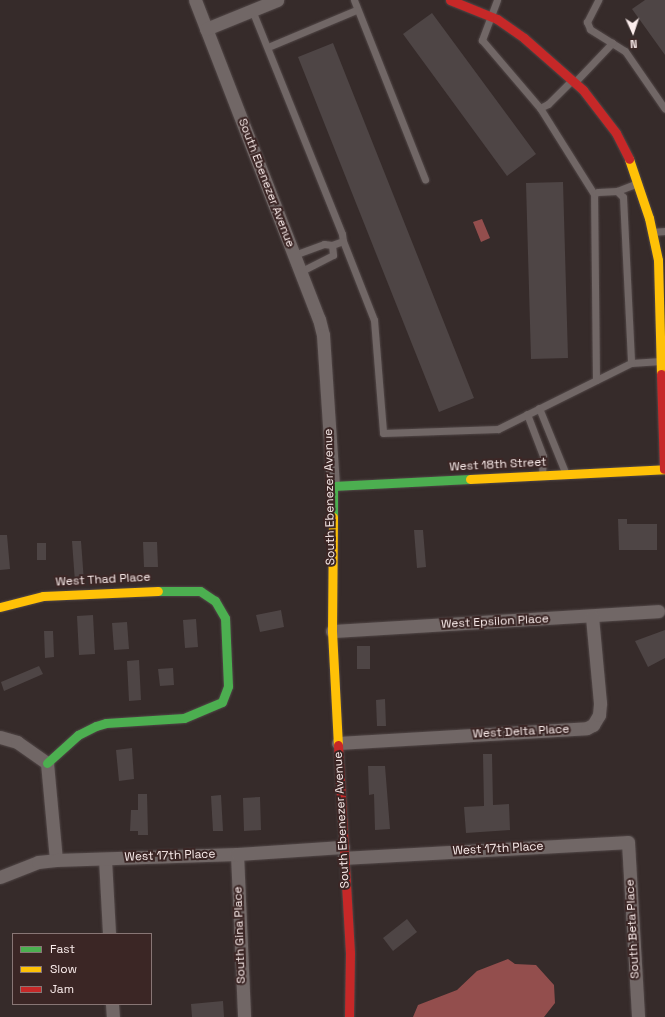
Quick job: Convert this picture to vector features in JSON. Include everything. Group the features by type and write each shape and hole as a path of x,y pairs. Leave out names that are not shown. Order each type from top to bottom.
{"street":[{"name":"South Ebenezer Avenue","path":"195,0 301,271 323,335 333,486 332,631 343,852 350,953 349,1017"},
{"path":"450,0 490,16 524,38 574,81 616,133 638,183 652,232 658,260 663,361 665,469"},
{"path":"206,28 271,1"},
{"name":"West 18th Street","path":"333,486 564,472 665,469"},
{"name":"West Thad Place","path":"0,607 42,596 72,593 182,590 200,591 208,596 215,601 225,618 228,642 228,686 222,702 184,718 106,723 96,726 78,735 47,762"},
{"name":"West Epsilon Place","path":"332,631 658,611"},
{"name":"West Delta Place","path":"338,743 587,728 593,725 599,715 600,703 592,616"},
{"path":"0,737 17,742 47,762 56,860"},
{"name":"West 17th Place","path":"0,877 38,862 56,860 628,842"},
{"name":"South Beta Place","path":"628,842 638,1017"},
{"name":"South Gina Place","path":"237,854 244,1017"},
{"path":"105,859 109,933"},
{"path":"112,1005 113,1017"}],"lane":[{"path":"354,0 356,10 425,179"},
{"path":"497,0 482,40 540,108 594,194 596,380"},
{"path":"598,0 587,22 590,29 625,51 665,109"},
{"path":"252,10 268,47 374,320 381,429 383,433 491,430 528,414 631,363 663,361"},
{"path":"268,47 356,10"},
{"path":"540,108 548,104 574,81 612,42"},
{"path":"594,194 617,191 638,183"},
{"path":"617,191 623,198 631,363"},
{"path":"652,232 665,231"},
{"path":"294,255 324,244 332,245 343,241"},
{"path":"301,271 333,255 332,245"},
{"path":"540,408 564,472"},
{"path":"528,414 543,456 542,474"}],"shaded area":[{"path":"482,219 490,238 481,242 473,222"},
{"path":"508,959 515,964 536,965 554,985 555,1003 544,1017 413,1017 418,1005 457,990 477,971"}],"building":[{"path":"645,0 665,0 665,55 632,9"},
{"path":"432,13 536,154 507,176 403,34"},
{"path":"333,43 474,398 439,412 298,57"},
{"path":"563,182 568,358 531,359 526,183"},
{"path":"618,519 627,519 627,524 657,524 657,550 619,550"},
{"path":"414,530 423,530 426,567 417,568"},
{"path":"0,535 7,535 10,569 0,570"},
{"path":"72,541 81,541 84,582 75,582"},
{"path":"143,542 157,542 158,567 144,567"},
{"path":"37,543 46,543 46,560 37,560"},
{"path":"281,610 284,627 260,632 256,615"},
{"path":"93,615 95,654 79,655 77,616"},
{"path":"196,619 198,647 185,648 183,620"},
{"path":"127,622 129,649 114,650 112,623"},
{"path":"665,630 665,658 648,667 635,641"},
{"path":"44,631 53,631 54,657 45,658"},
{"path":"357,646 370,646 370,669 357,669"},
{"path":"139,660 141,700 129,701 127,661"},
{"path":"39,666 43,674 4,691 1,682"},
{"path":"173,668 174,685 160,686 158,669"},
{"path":"385,699 386,726 377,726 376,700"},
{"path":"132,748 134,779 119,781 116,750"},
{"path":"483,754 492,754 493,805 509,804 510,830 466,833 464,807 484,806"},
{"path":"368,766 385,766 390,829 375,830 374,794 369,795"},
{"path":"138,794 147,794 148,835 138,835 138,831 130,831 131,810 138,810"},
{"path":"221,795 223,831 213,831 211,796"},
{"path":"260,797 261,830 244,831 243,798"},
{"path":"407,919 417,932 393,951 383,938"},
{"path":"223,1001 224,1017 192,1017 191,1004"}],"traffic: fast":[{"path":"333,517 333,486 470,479"},
{"path":"47,763 78,735 96,726 106,723 184,718 222,702 228,686 225,618 215,601 200,591 158,591"}],"traffic: slow":[{"path":"629,159 649,218 658,260 661,374"},
{"path":"470,479 665,469"},
{"path":"333,517 332,631 338,745"},
{"path":"0,607 43,596 158,591"}],"traffic: jam":[{"path":"450,0 497,19 524,38 583,90 616,133 629,159"},
{"path":"661,374 664,469"},
{"path":"338,745 350,953 349,1017"}]}
